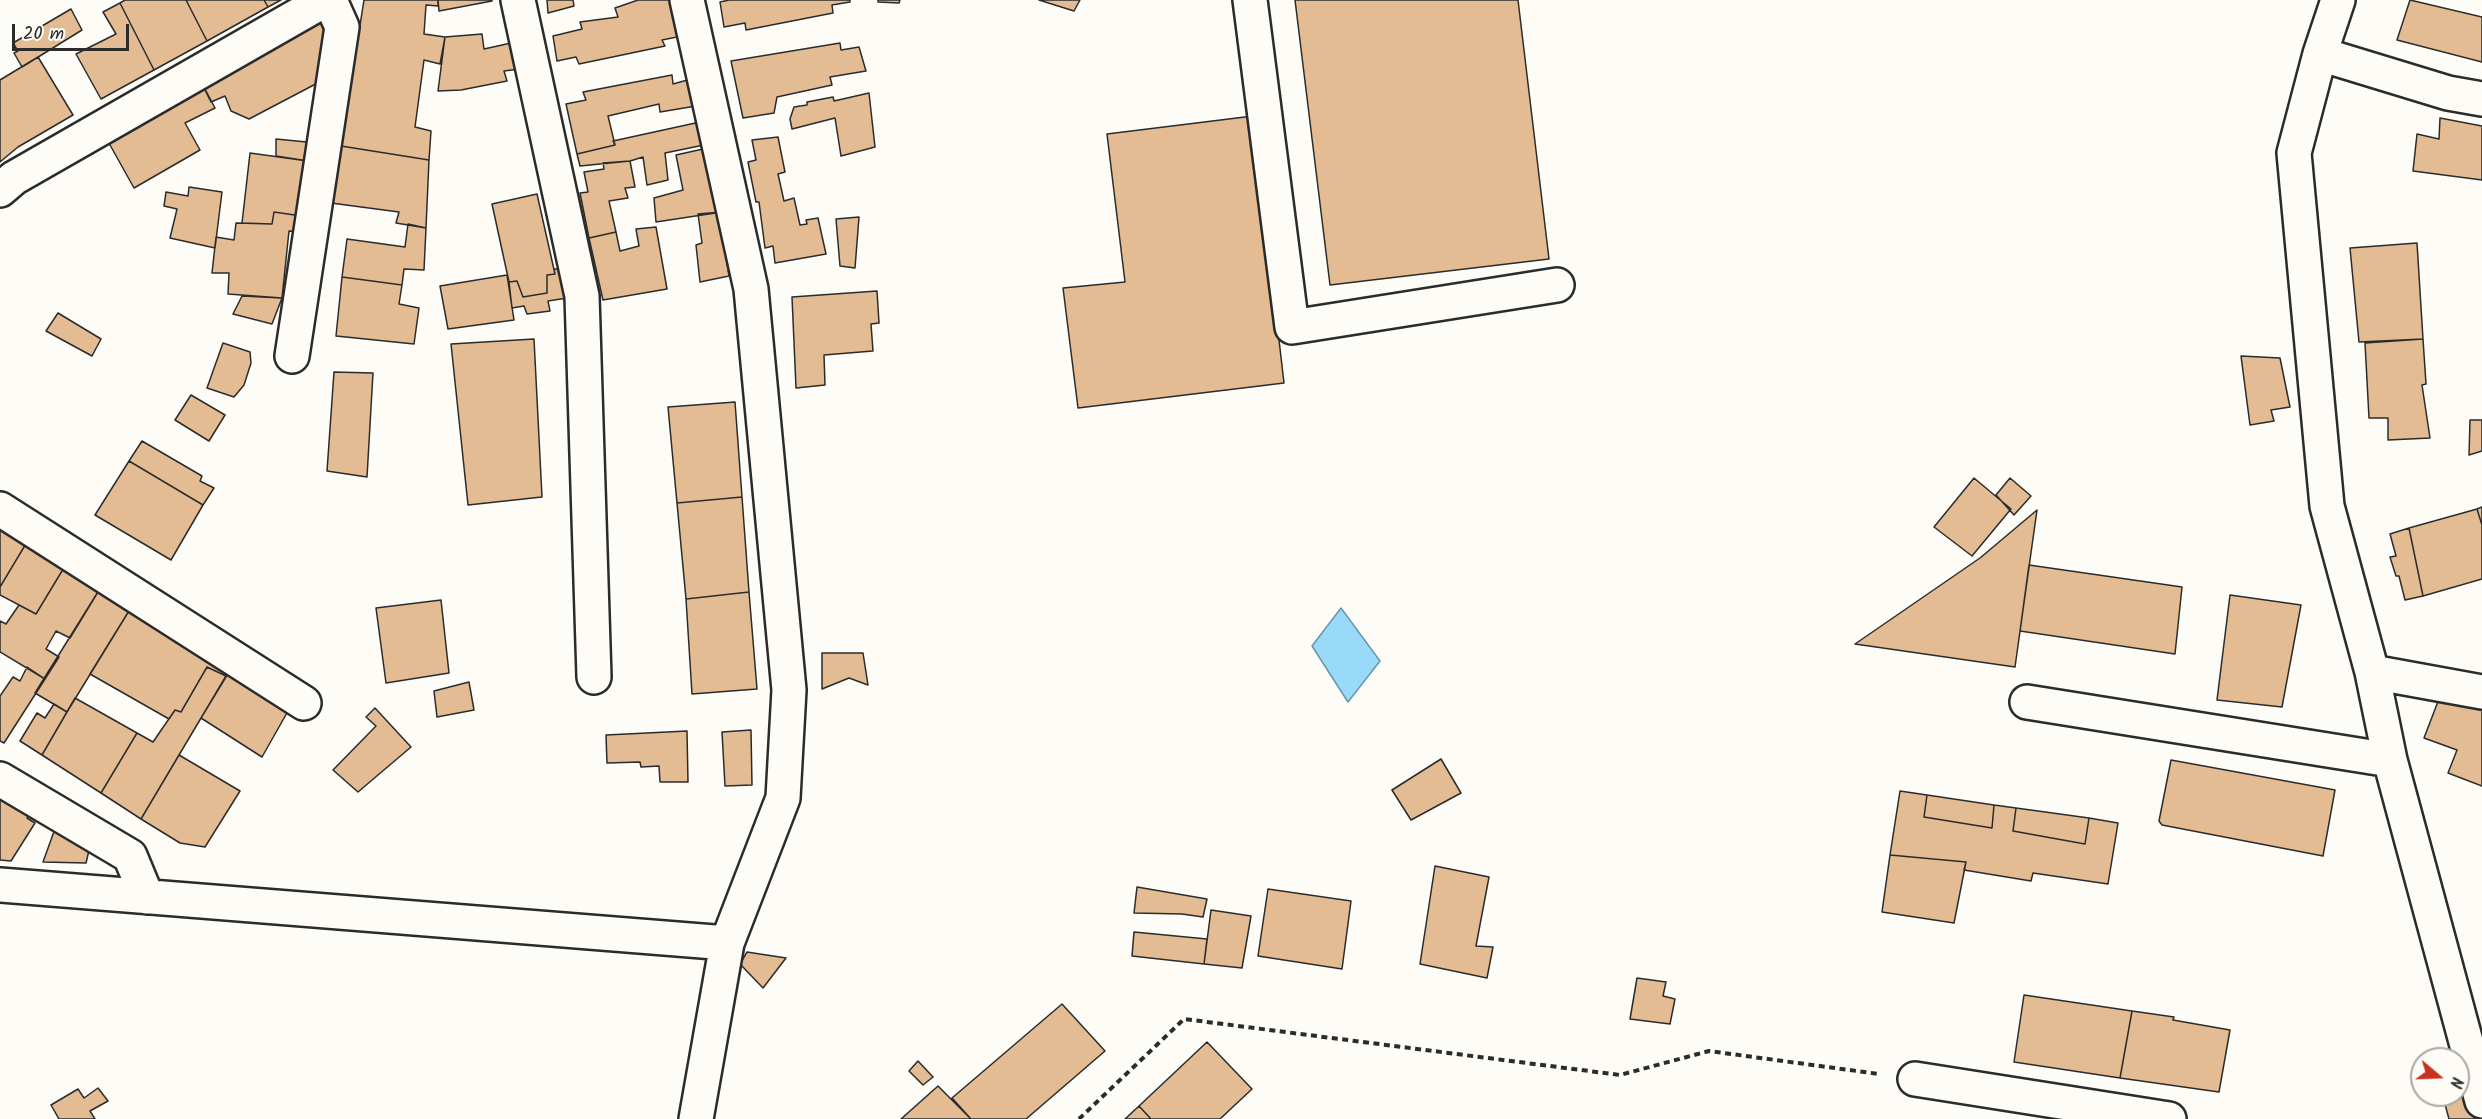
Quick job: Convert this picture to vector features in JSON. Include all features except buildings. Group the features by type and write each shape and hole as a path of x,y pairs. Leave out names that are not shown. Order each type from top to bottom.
{"street":[{"path":"0,190 14,178 325,0"},
{"path":"292,356 342,27 330,0"},
{"path":"518,0 582,296 594,677"},
{"path":"687,0 751,289 789,690 783,798 727,943 696,1119"},
{"path":"1250,0 1292,327 1557,285"},
{"path":"2338,0 2320,54 2294,153 2327,506 2372,672 2390,760 2482,1101"},
{"path":"2320,54 2448,93 2482,99"},
{"path":"0,509 304,703"},
{"path":"2372,672 2482,692"},
{"path":"2027,702 2390,760"},
{"path":"0,779 130,856 147,897"},
{"path":"0,885 727,943"},
{"path":"1916,1079 2169,1119"}],"path":[{"path":"1079,1119 1184,1019 1620,1075 1709,1051 1916,1079"}],"water":[{"path":"1341,608 1380,661 1348,702 1312,646"}]}
